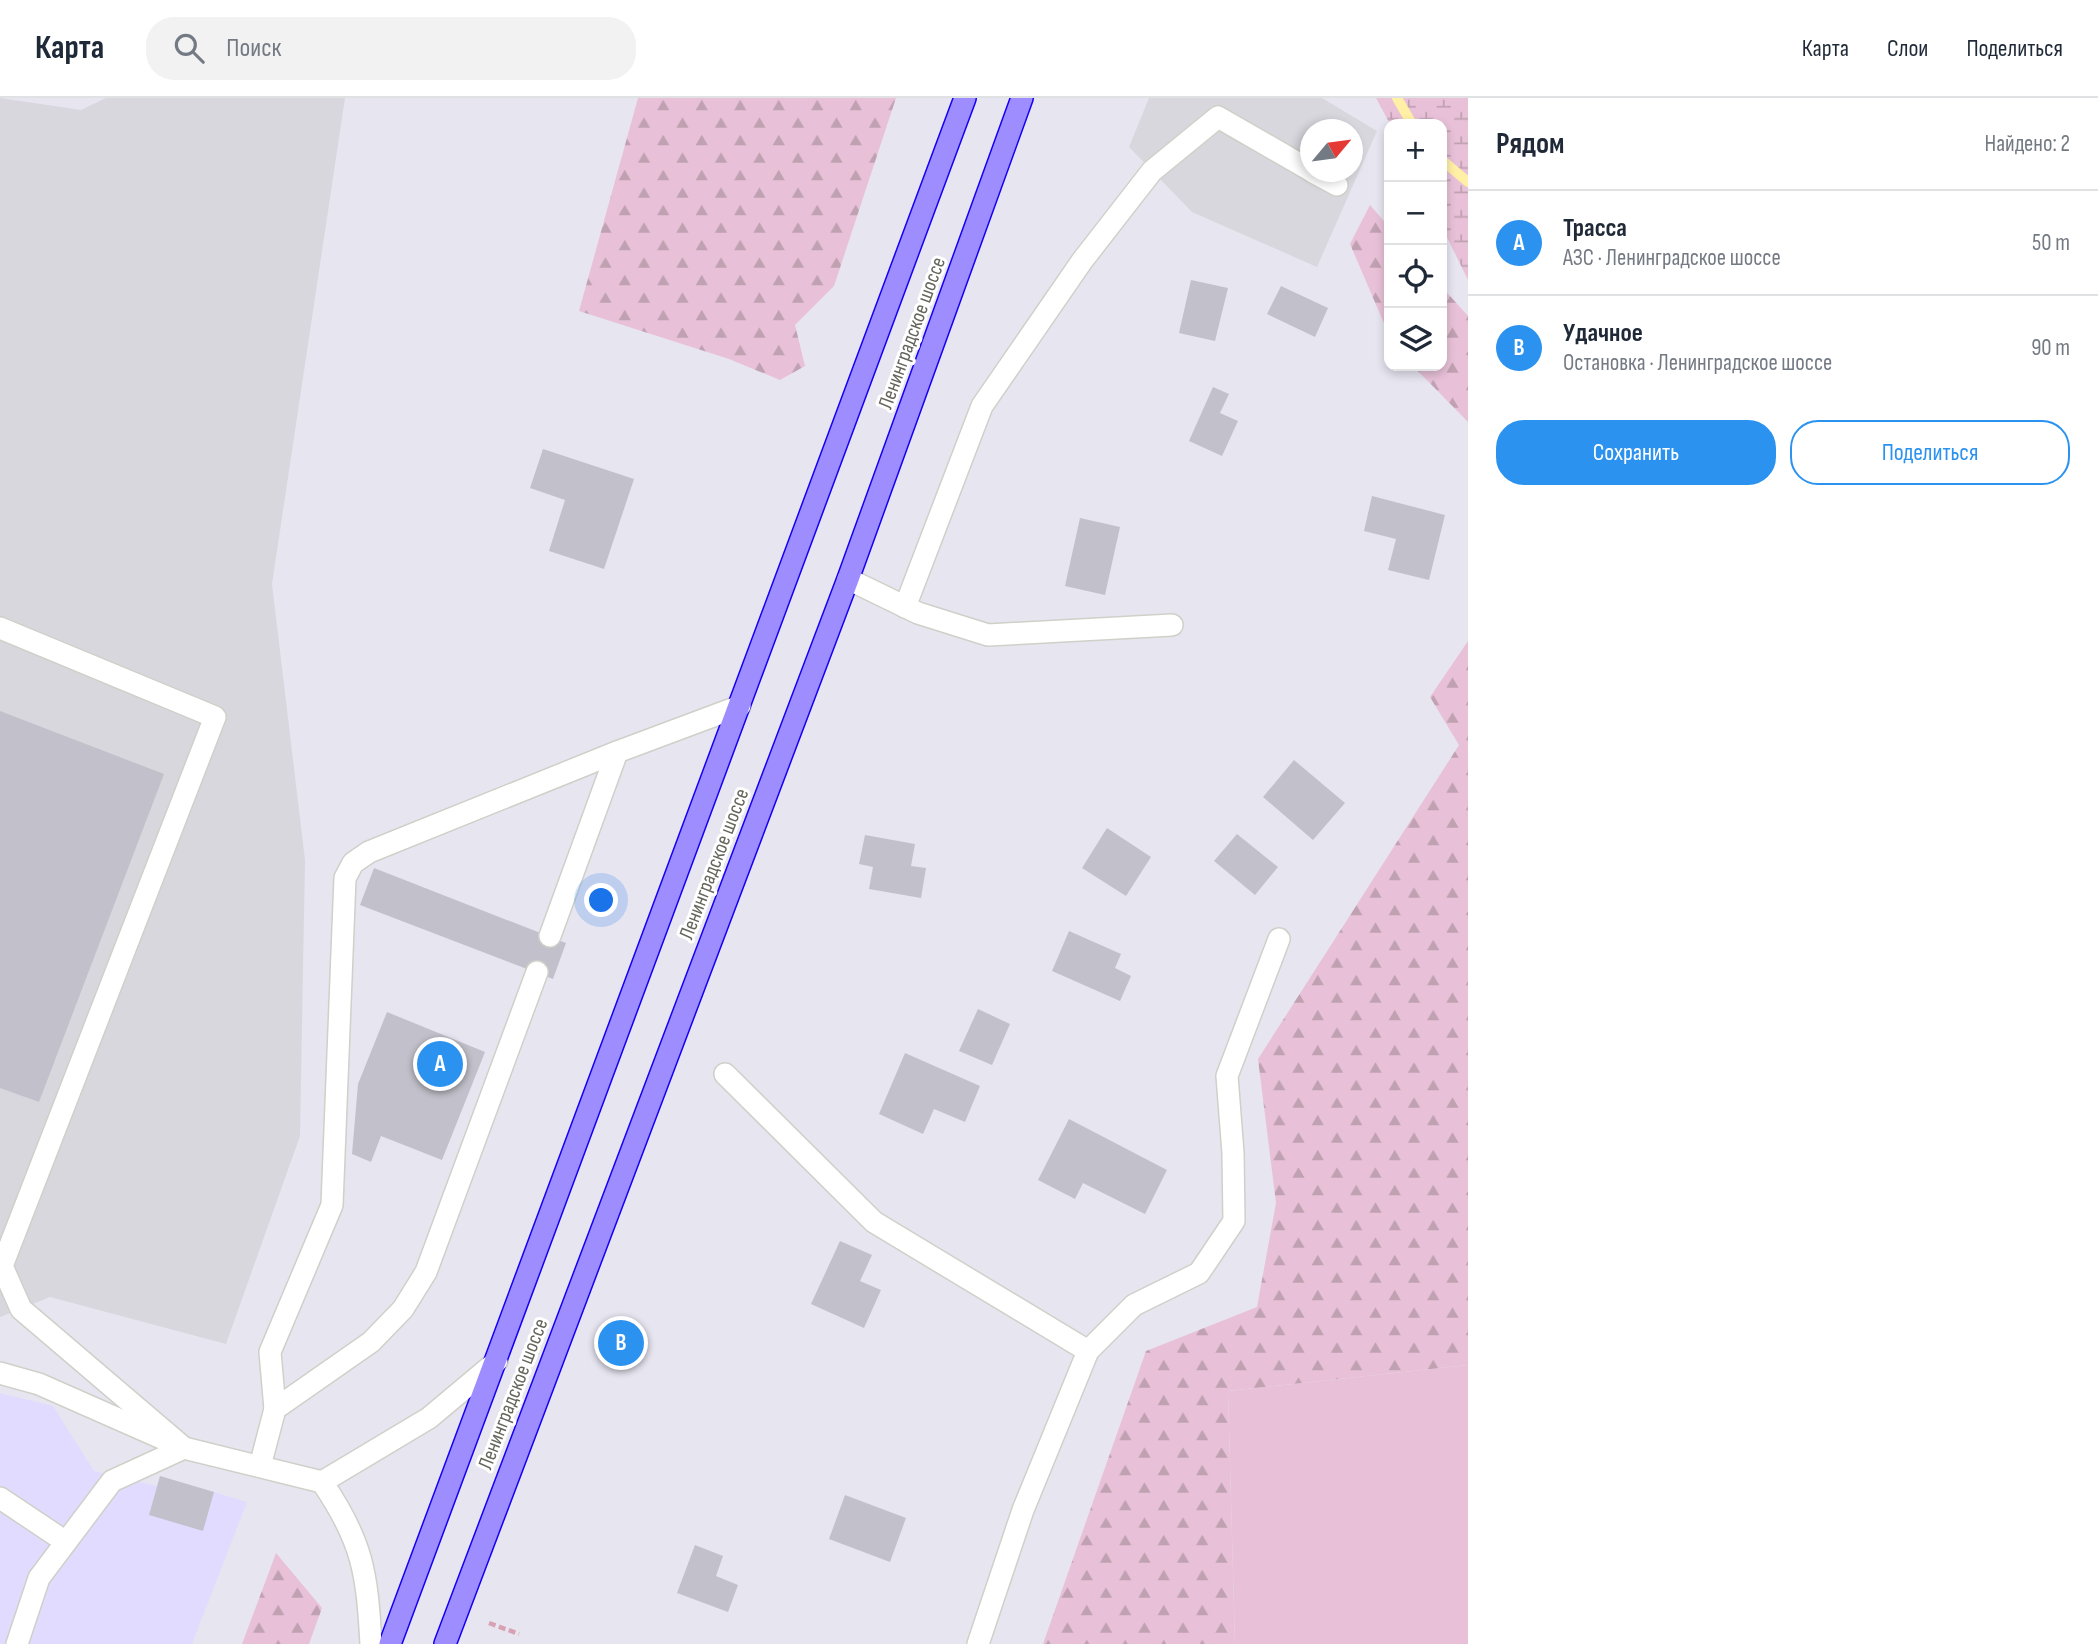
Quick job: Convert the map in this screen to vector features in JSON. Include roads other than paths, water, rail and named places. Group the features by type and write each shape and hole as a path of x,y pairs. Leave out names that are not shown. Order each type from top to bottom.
{"highway":[{"name":"Ленинградское шоссе","path":"390,1644 965,98"},
{"name":"Ленинградское шоссе","path":"445,1644 848,579 1022,98"}],"lane":[{"path":"905,607 982,406 1082,261 1152,171 1218,117 1300,164"},
{"path":"1332,182 1337,185"},
{"path":"848,579 905,607 988,635 1172,625"},
{"path":"0,628 215,717 1,1266 20,1309 184,1448"},
{"path":"260,1466 275,1409 270,1352 332,1205 345,878 353,863 369,852 617,752 740,706"},
{"path":"550,936 617,752"},
{"path":"978,1644 1023,1510 1088,1351 1134,1306 1199,1273 1234,1221 1233,1153 1227,1076 1279,939"},
{"path":"275,1409 371,1342 403,1309 426,1272 537,972"},
{"path":"725,1074 874,1222 1088,1351"},
{"path":"321,1482 429,1418 497,1361"},
{"path":"0,1373 39,1384 184,1448 321,1482 347,1519 367,1577 371,1644"},
{"path":"17,1644 39,1578 112,1481 184,1448"},
{"path":"0,1498 66,1542"}],"waterway":[{"path":"1397,98 1409,119"},
{"path":"1447,164 1468,182"}],"place":[{"name":"Трасса","path":"440,1064"},
{"name":"Удачное","path":"621,1343"}]}
